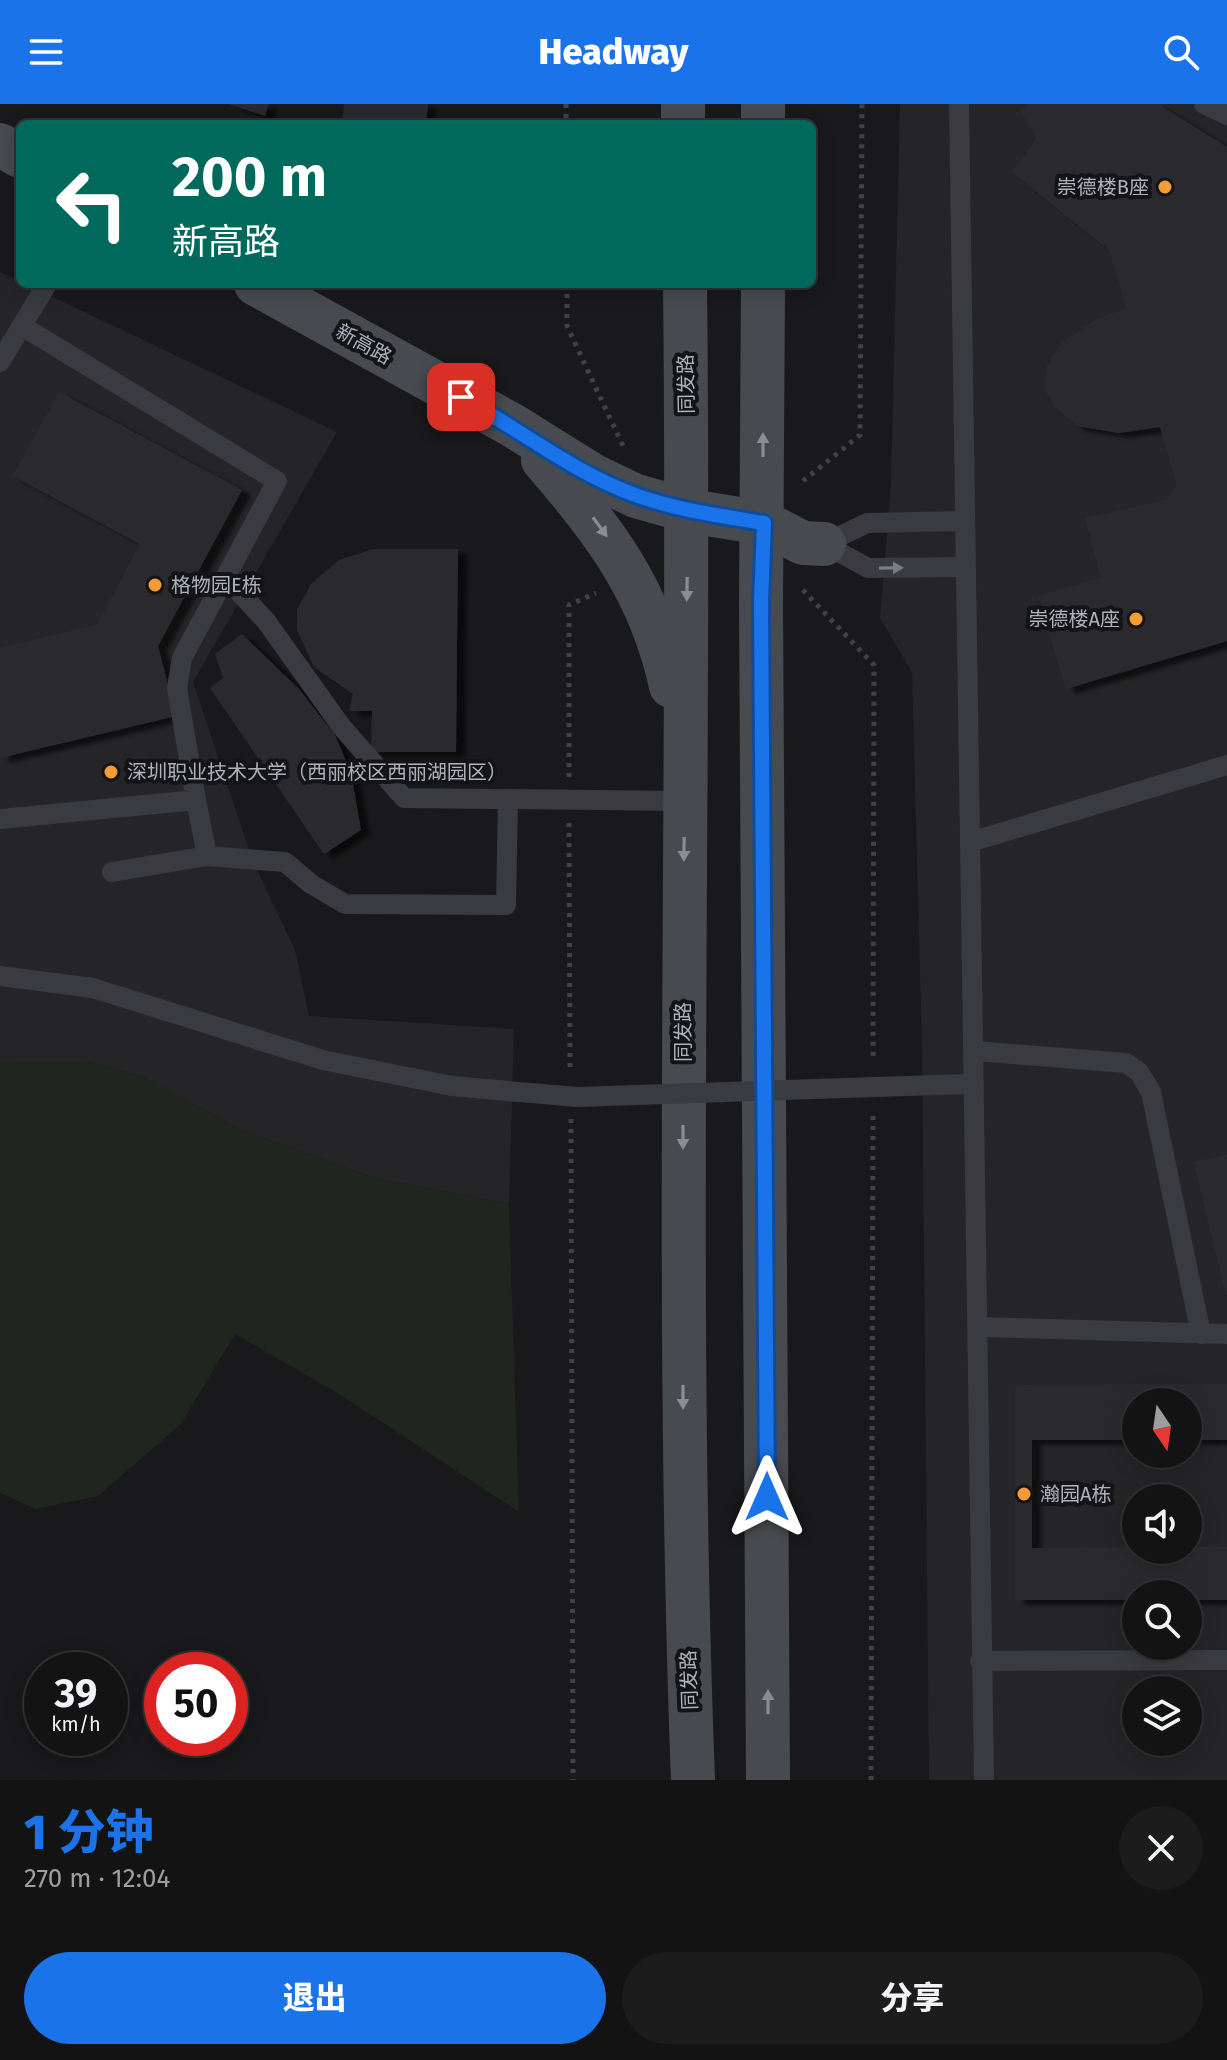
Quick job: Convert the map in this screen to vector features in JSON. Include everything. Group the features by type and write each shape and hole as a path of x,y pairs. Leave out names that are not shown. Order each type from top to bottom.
{"main road":[{"name":"新高路","path":"263,288 636,496 689,511 764,523 803,543 824,544"},
{"name":"同发路","path":"685,288 689,511 683,1453 693,1780"},
{"path":"763,288 764,523 761,603 768,1780"},
{"path":"512,425 589,512 618,552 642,597 669,677 685,784"}],"lane":[{"path":"959,104 984,1780"},
{"path":"1204,104 1227,115"},
{"path":"0,362 45,288"},
{"path":"22,326 277,481 182,658 177,688 207,856"},
{"path":"824,544 867,523 964,521"},
{"path":"824,544 868,568 965,567"},
{"path":"225,577 266,621 341,726 404,798 508,799 685,784"},
{"path":"970,842 1227,765"},
{"path":"112,872 207,856 285,862 311,884 345,904 506,905 508,799"},
{"path":"0,819 196,800"},
{"path":"0,976 93,988 323,1060 452,1086 577,1097 974,1084"},
{"path":"974,1051 1126,1063 1139,1072 1151,1092 1156,1111 1201,1334"},
{"path":"979,1327 1227,1334"},
{"path":"980,1661 1227,1660"}],"path":[{"path":"803,481 860,435 862,104"},
{"path":"567,288 567,326 629,460"},
{"path":"569,780 569,605 608,588"},
{"path":"803,590 874,665 873,1063"},
{"path":"569,812 570,1082"},
{"path":"871,1780 873,1095"},
{"path":"571,1113 573,1780"}],"shaded area":[{"path":"900,104 1227,104 1227,1780 929,1780 922,1044 912,672 880,618 891,484"},
{"name":"深圳职业技术大学（西丽校区西丽湖园区）","path":"0,272 16,280 16,288 34,288 337,432 193,682 253,862 295,950 309,1016 514,1029 509,1204 374,1178 244,1131 140,1076 86,1062 0,1063"},
{"path":"86,1062 140,1076 244,1131 374,1178 509,1204 519,1512 339,1394 235,1334 181,1424 98,1496 36,1509 0,1493 0,1063"}],"building":[{"path":"229,104 269,104 265,116"},
{"path":"344,104 428,104 426,120 342,120"},
{"path":"1029,104 1158,104 1227,147 1227,641 1066,689 1038,596 1101,578 1085,518 1166,500 1177,485 1160,427 1119,433 1077,426 1054,406 1045,389 1047,365 1061,344 1095,320 1127,308 1109,250 1012,172 1037,138 1021,112"},
{"name":"格物园E栋","path":"59,392 242,490 158,646 176,716 0,758 0,648 97,625 140,544 13,476"},
{"path":"374,549 458,549 456,752 371,752 372,711 349,711 353,694 314,667 297,630 297,610 311,584 339,560"},
{"path":"242,634 299,689 335,735 351,773 361,830 324,854 210,688 223,678 215,654"},
{"path":"1227,1155 1227,1295 1226,1295 1194,1162"},
{"name":"瀚园A栋","path":"1227,1384 1227,1440 1202,1440 1202,1388 1122,1388 1122,1440 1032,1440 1032,1548 1122,1548 1122,1564 1202,1564 1202,1547 1227,1547 1227,1600 1202,1600 1202,1580 1122,1580 1122,1600 1015,1600 1015,1385"}],"place":[{"name":"崇德楼B座","path":"1165,187"},
{"name":"格物园E栋","path":"155,585"},
{"name":"崇德楼A座","path":"1136,619"},
{"name":"深圳职业技术大学（西丽校区西丽湖园区）","path":"111,772"},
{"name":"瀚园A栋","path":"1024,1494"}],"route":[{"path":"461,397 592,475 636,496 689,511 764,523 761,603 767,1497"}]}
